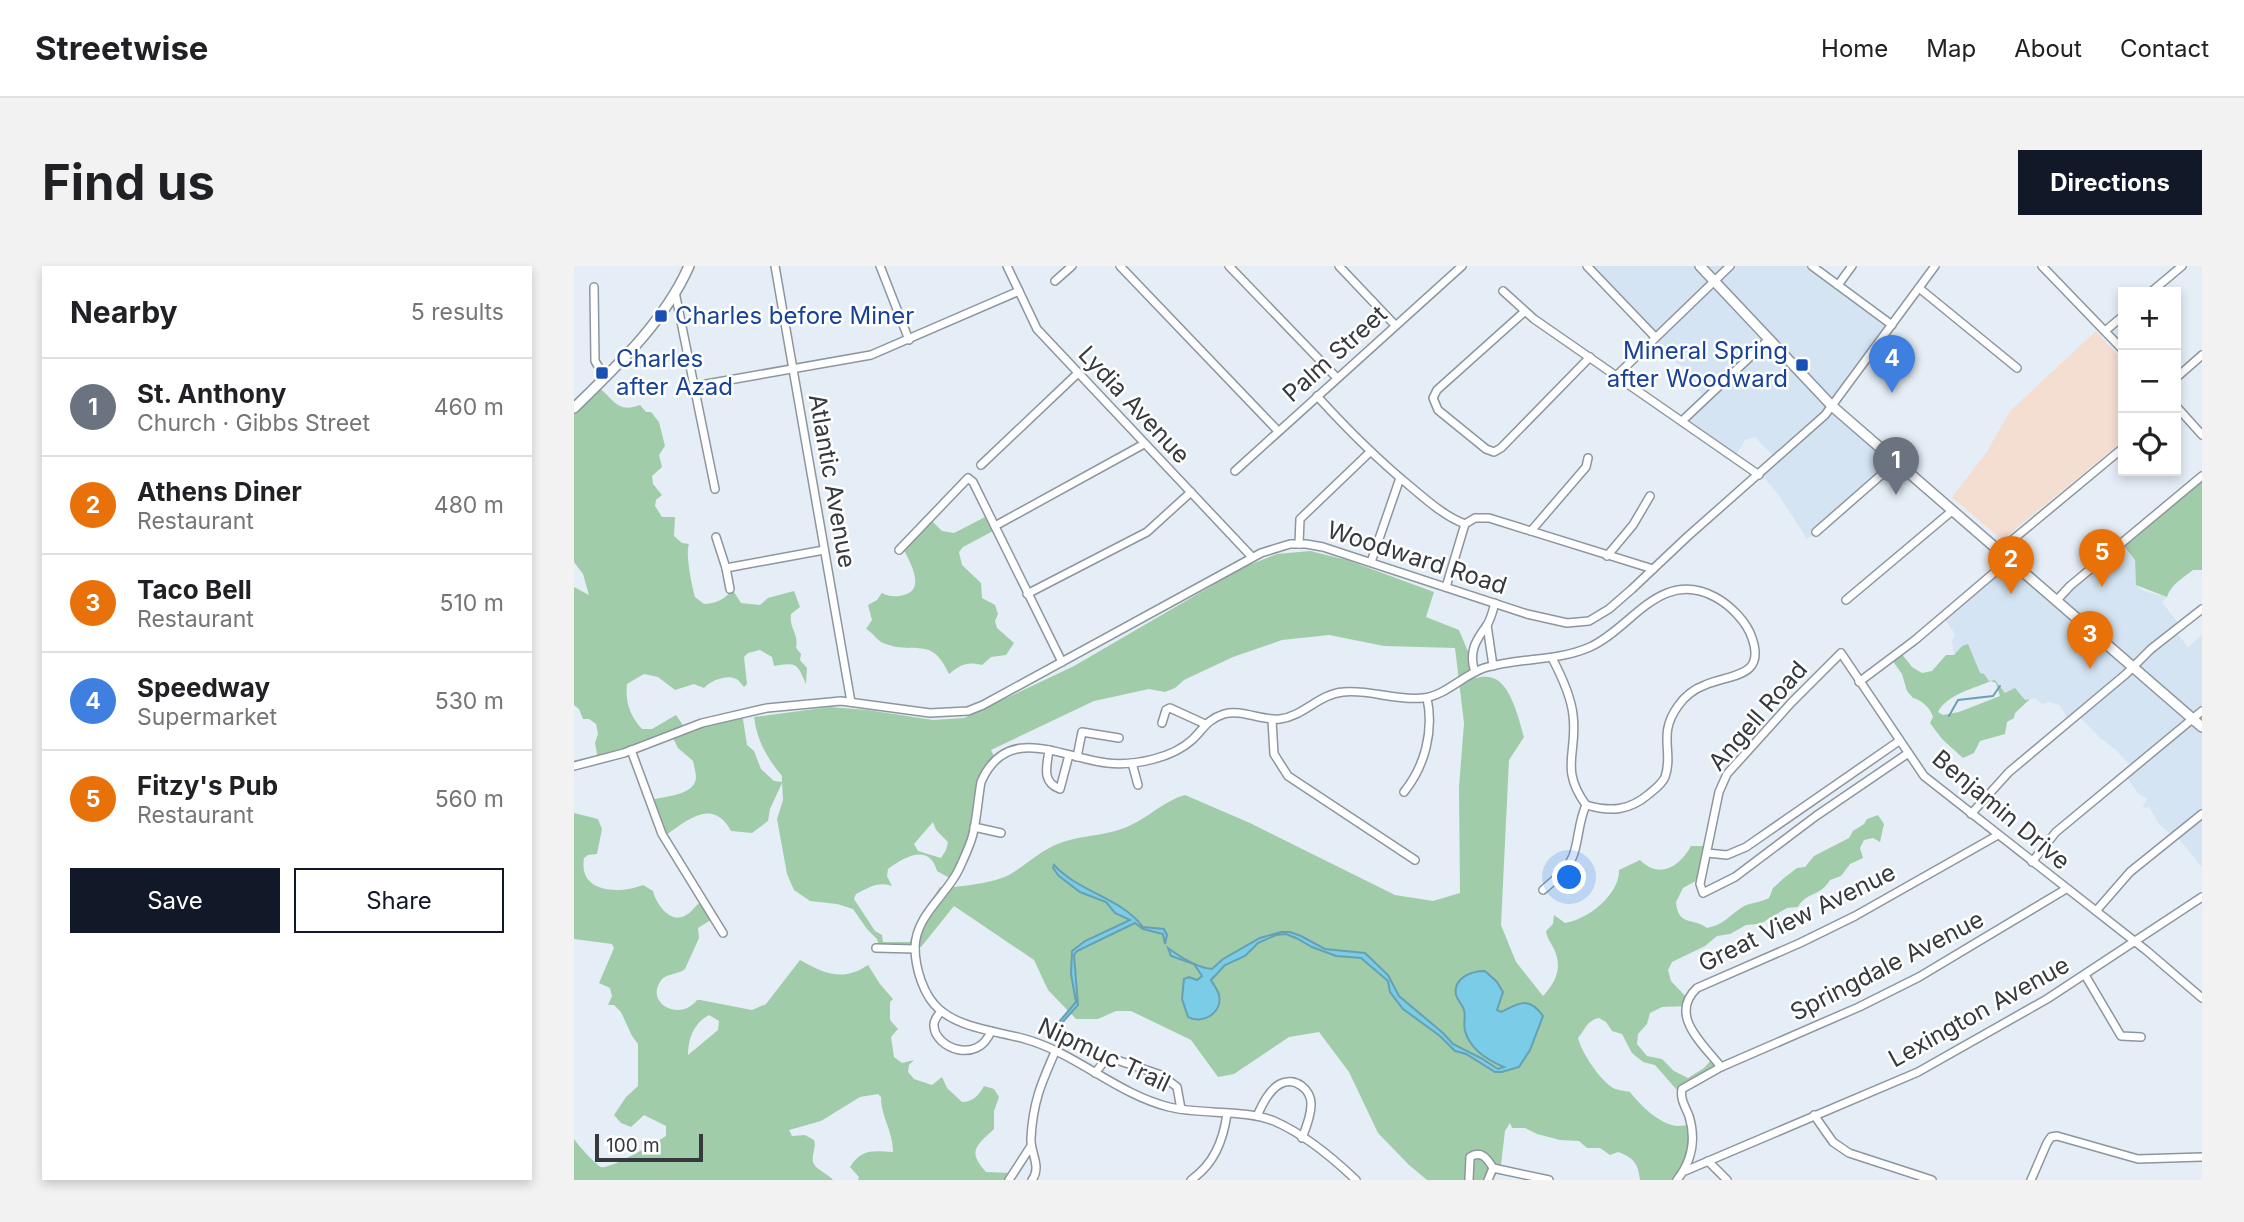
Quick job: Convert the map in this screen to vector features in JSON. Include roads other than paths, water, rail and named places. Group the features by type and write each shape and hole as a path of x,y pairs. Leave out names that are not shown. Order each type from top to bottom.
{"main road":[{"path":"574,408 638,341 675,292 689,266"},
{"path":"1700,266 1833,405 2202,727"}],"street":[{"name":"Atlantic Avenue","path":"775,266 851,702"},
{"path":"880,266 909,340"},
{"name":"Lydia Avenue","path":"1007,266 1037,330 1252,557"},
{"path":"1055,282 1072,266"},
{"path":"1120,266 1278,431"},
{"path":"1229,266 1336,378"},
{"path":"1339,266 1395,325"},
{"path":"1587,266 1655,337"},
{"path":"1616,376 1730,266"},
{"path":"1812,266 1892,325"},
{"path":"1838,285 1852,266"},
{"name":"Woodward Road","path":"574,766 631,750 696,725 757,709 851,702 930,713 968,711 1252,557 1278,546 1299,544 1323,547 1527,614 1576,624 1589,621 1609,609 1825,415 1935,266"},
{"path":"2042,266 2122,350"},
{"path":"2157,287 2182,266"},
{"name":"Palm Street","path":"1235,471 1456,268"},
{"path":"594,287 595,361 605,377"},
{"path":"1919,288 2017,368"},
{"path":"695,386 870,355 1018,291"},
{"path":"675,292 715,489"},
{"path":"1503,292 1524,312 1759,475"},
{"path":"1524,312 1437,390 1433,398 1438,410 1486,449 1494,452 1501,448 1590,357"},
{"path":"2105,331 2118,320"},
{"path":"1682,421 1769,339"},
{"path":"2181,374 2202,355"},
{"path":"981,465 1077,373"},
{"path":"1317,396 1370,452 1452,519 1465,523 1475,518 1489,518 1653,569"},
{"path":"2181,412 2202,435"},
{"path":"995,526 1144,444"},
{"path":"1299,544 1300,519 1370,452"},
{"path":"1999,551 2118,452"},
{"path":"1531,531 1586,467 1588,458"},
{"path":"1816,532 1896,462"},
{"path":"2056,601 2070,586 2202,476"},
{"path":"899,550 968,478 973,482 1062,662"},
{"path":"1371,562 1401,478"},
{"path":"1027,594 1147,532 1191,492"},
{"path":"1607,556 1633,525 1650,496"},
{"path":"1846,600 1952,511"},
{"path":"1446,587 1465,523"},
{"path":"716,537 730,589"},
{"path":"726,568 824,550"},
{"path":"1859,682 1915,640 2009,560"},
{"path":"991,1031 988,1040 970,1051 955,1048 945,1042 934,1030 934,1021 941,1011 923,985 915,949 922,923 957,873 972,837 981,782 987,768 996,760 1012,750 1034,747 1108,763 1132,763 1180,749 1194,738 1205,724 1229,713 1272,720 1293,716 1325,697 1343,692 1427,698 1475,671 1552,658 1597,643 1652,599 1681,590 1703,592 1722,602 1749,629 1756,658 1746,671 1697,688 1683,699 1675,709 1667,728 1665,777 1660,785 1628,808 1609,810 1586,805 1577,793 1570,771 1573,713 1552,658"},
{"path":"1493,666 1487,625 1495,603"},
{"path":"1971,814 2009,772 2126,674 2151,649 2202,609"},
{"path":"1475,671 1472,650 1482,629 1487,625"},
{"name":"Benjamin Drive","path":"1841,653 1924,776 2202,998"},
{"name":"Angell Road","path":"1841,653 1791,703 1727,774 1718,792 1700,884 1703,893 1735,877 1816,816 1907,754"},
{"path":"1404,792 1423,763 1429,722 1427,698"},
{"path":"1162,723 1166,710 1170,708 1205,724"},
{"path":"2032,862 2056,832 2202,711"},
{"path":"1272,720 1274,754 1288,776 1415,860"},
{"path":"1049,750 1046,775 1052,786 1060,789 1082,732 1119,738"},
{"path":"1707,853 1727,855 1746,847 1899,741"},
{"path":"631,750 662,834 723,933"},
{"path":"1132,763 1138,785"},
{"path":"1543,890 1562,873 1573,855 1578,827 1586,805"},
{"path":"2095,911 2130,872 2202,814"},
{"path":"974,827 1001,833"},
{"name":"Great View Avenue","path":"1721,1068 1690,1027 1685,1016 1687,1000 1697,988 1855,916 1998,835"},
{"name":"Springdale Avenue","path":"1721,1068 1907,983 2066,889"},
{"name":"Lexington Avenue","path":"1685,1171 1918,1072 2048,999 2202,897"},
{"path":"876,948 915,949"},
{"path":"2085,975 2121,1037 2141,1037"},
{"name":"Nipmuc Trail","path":"941,1011 963,1022 1024,1039 1055,1052 1139,1097 1181,1109 1257,1116 1273,1121 1333,1159 1356,1180"},
{"path":"1032,1180 1037,1165 1031,1146 1035,1100 1055,1052"},
{"path":"1095,1073 1103,1063 1114,1059 1161,1075 1177,1087 1181,1109"},
{"path":"1677,1180 1685,1171 1693,1142 1692,1126 1682,1101 1682,1088 1721,1068"},
{"path":"1257,1116 1264,1101 1278,1084 1287,1081 1303,1086 1312,1105 1302,1138"},
{"path":"1191,1180 1217,1152 1227,1114"},
{"path":"1814,1115 1833,1142 1849,1153 1932,1180"},
{"path":"2031,1180 2047,1143 2051,1137 2057,1136 2138,1159 2202,1157"},
{"path":"1009,1180 1031,1146"},
{"path":"1469,1180 1468,1165 1470,1157 1475,1154 1481,1154 1488,1159 1493,1168 1549,1180"},
{"path":"1708,1161 1727,1180"},
{"path":"1488,1180 1493,1168"}],"water":[{"path":"1054,865 1076,882 1123,909 1143,927 1164,929 1167,935 1165,944 1163,934 1143,929 1135,923 1077,951 1074,955 1078,1005 1061,1024 1059,1022 1076,1002 1071,974 1072,951 1085,941 1130,920 1115,913 1106,902 1080,892 1059,876 1053,868"},
{"path":"1281,932 1301,936 1325,949 1365,953 1388,975 1399,996 1453,1044 1498,1069 1504,1067 1480,1053 1467,1037 1464,1010 1456,995 1460,980 1474,972 1485,971 1503,992 1497,1010 1501,1012 1518,1004 1528,1003 1543,1016 1530,1050 1519,1067 1495,1072 1466,1054 1455,1051 1440,1036 1403,1009 1390,992 1388,981 1361,958 1336,956 1286,934 1276,935 1258,943 1245,956 1225,965 1211,980 1219,995 1215,1012 1205,1018 1188,1017 1182,999 1184,979 1189,977 1197,980 1202,976 1194,964 1171,956 1168,948 1195,964 1212,969 1223,959 1260,938"}],"waterway":[{"path":"1949,716 1958,700 1993,696 2000,686"}],"place":[{"name":"Charles before Miner","path":"661,316"},
{"name":"Mineral Spring after Woodward","path":"1802,365"},
{"name":"Charles after Azad","path":"602,373"},
{"name":"Speedway","path":"1892,393"},
{"name":"St. Anthony","path":"1896,495"},
{"name":"Fitzy's Pub","path":"2102,587"},
{"name":"Athens Diner","path":"2011,594"},
{"name":"Taco Bell","path":"2090,669"}]}
